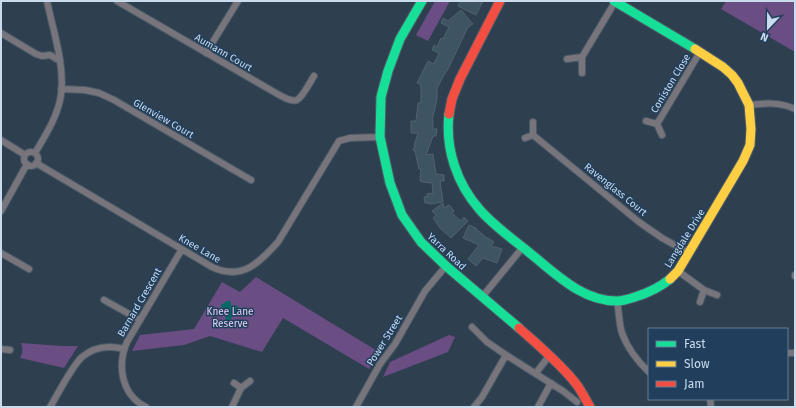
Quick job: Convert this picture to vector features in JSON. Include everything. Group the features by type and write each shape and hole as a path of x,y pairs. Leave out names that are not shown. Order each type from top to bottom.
{"street":[{"path":"27,164 31,165 36,163 37,159 35,153 47,133 55,113 61,89 62,80 60,61 47,1"},
{"name":"Aumann Court","path":"117,1 206,54 290,100 296,100 302,96 314,76"},
{"path":"206,54 238,1"},
{"name":"Yarra Road","path":"422,1 400,39 388,71 381,97 380,137 390,183 402,215 421,242 446,266 534,342 566,372 578,386 590,407"},
{"name":"Langdale Drive","path":"500,1 463,72 450,106 448,137 450,153 455,171 469,197 481,211 570,286 590,296 603,300 618,301 646,294 657,289 668,282 678,271 744,160 750,145 751,128 749,105 738,83 723,66 614,1"},
{"path":"582,73 582,58 614,1"},
{"path":"1,33 36,54 42,56 50,55 60,61"},
{"name":"Coniston Close","path":"657,124 700,52"},
{"path":"567,59 582,58"},
{"name":"Glenview Court","path":"61,89 85,90 99,93 114,100 251,180"},
{"path":"749,105 765,103 795,109"},
{"name":"Coniston Close","path":"646,121 657,124"},
{"path":"525,138 533,135 532,122"},
{"name":"Coniston Close","path":"657,124 662,135"},
{"name":"Ravenglass Court","path":"533,135 639,222 662,238 689,253"},
{"name":"Knee Lane","path":"36,163 220,271 237,272 255,264 278,242 339,141 350,138 380,137"},
{"path":"1,140 25,155"},
{"path":"25,155 28,152 35,153"},
{"path":"25,155 24,159 27,164"},
{"path":"1,211 27,164"},
{"path":"482,297 523,247"},
{"name":"Barnard Crescent","path":"146,407 134,398 123,379 121,367 124,349 182,249"},
{"path":"1,253 29,269"},
{"name":"Power Street","path":"356,407 380,364 395,344 425,291 446,266"},
{"path":"678,271 704,290 718,295"},
{"path":"700,302 704,290"},
{"path":"104,300 140,320"},
{"path":"618,301 622,333 630,349 648,371"},
{"path":"472,327 488,342 506,355 536,373 577,402"},
{"path":"50,407 72,370 82,358 90,352 100,348 114,347 124,349"},
{"path":"1,349 10,350"},
{"path":"474,407 482,398 506,355"},
{"path":"536,373 549,356"},
{"path":"232,407 241,388 250,381"},
{"path":"234,383 241,388"},
{"path":"538,407 551,383"}],"green space":[{"path":"435,1 450,1 428,41 416,35"},
{"path":"726,1 795,1 795,52 721,9"},
{"name":"Knee Lane Reserve","path":"256,277 379,352 369,369 283,318 262,352 210,336 184,345 132,351 140,335 194,329 222,282 240,292"},
{"path":"449,335 455,337 448,352 383,377 390,362"},
{"path":"21,343 78,346 64,368 20,358 22,354"}],"shaded area":[{"path":"227,301 231,301 231,305 233,307 237,305 238,307 236,313 229,322 227,322 225,316 226,312 221,306"}],"building":[{"path":"460,1 483,1 476,15 458,6"},
{"path":"461,10 473,24 468,27 437,88 437,99 432,121 433,129 437,129 436,136 433,136 426,155 433,154 436,174 444,175 444,181 440,181 443,202 429,204 425,203 424,197 427,197 427,194 433,193 432,183 420,181 421,169 419,169 415,151 413,150 418,133 411,133 411,121 416,121 418,103 421,103 421,88 420,84 417,83 428,61 434,64 439,53 432,50 434,45 437,47 441,38 443,39 449,27 441,23 443,18 448,21"},
{"path":"443,203 444,208 449,205 454,211 452,213 461,221 464,217 468,221 451,238 440,228 433,218 436,215 432,211"},
{"path":"469,225 476,228 494,242 491,246 502,249 497,263 483,258 476,266 468,259 479,245 463,238"}],"traffic: fast":[{"path":"422,1 400,39 388,71 381,97 380,137 390,183 402,215 421,242 446,266 519,328"},
{"path":"614,1 695,49"},
{"path":"449,114 449,140 454,165 472,200 498,227 560,278 592,296 604,300 617,301 622,301 649,292 670,279"}],"traffic: slow":[{"path":"670,279 678,271 743,161 750,145 751,129 749,105 738,83 723,67 695,49"}],"traffic: jam":[{"path":"449,114 452,99 460,79 500,1"},
{"path":"519,328 550,355 564,370 577,385 590,407"}]}
